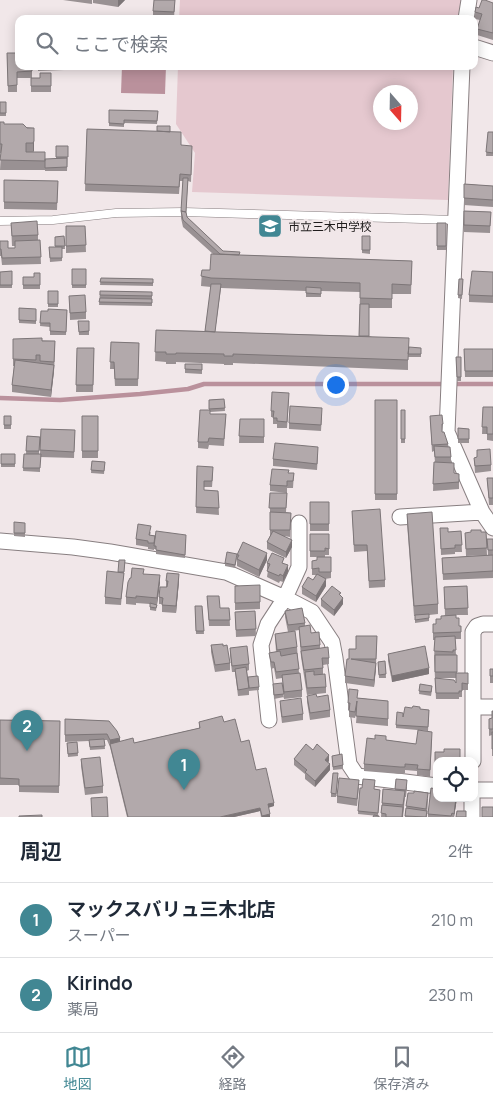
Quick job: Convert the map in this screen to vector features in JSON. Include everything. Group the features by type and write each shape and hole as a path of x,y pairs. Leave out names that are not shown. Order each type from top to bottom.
{"street":[{"path":"467,15 469,0"},
{"path":"478,48 493,53"},
{"path":"462,70 446,432 482,512 493,528"},
{"path":"400,517 482,512"},
{"path":"269,720 261,645 268,624 285,598 299,567 299,523"},
{"path":"0,541 73,546 226,572 312,612 332,642 349,764 357,776 433,786"},
{"path":"473,757 473,632 476,626 493,624"},
{"path":"474,707 493,707"},
{"path":"478,790 493,790"},
{"path":"472,802 472,817"}],"lane":[{"path":"0,221 53,220 116,213 184,212 455,220"}],"shaded area":[{"path":"180,0 462,0 460,15 179,15"},
{"path":"122,70 166,70 165,94 121,93"},
{"path":"178,70 453,70 448,200 192,192 195,153 176,124"}],"building":[{"path":"154,0 175,0 174,12 153,11"},
{"path":"482,0 493,3 493,33 478,29 482,14 475,12 476,7 479,8"},
{"path":"7,53 15,53 15,70 32,71 17,72 17,85 8,86"},
{"path":"40,73 51,73 51,86 31,86 31,78 40,78"},
{"path":"0,102 6,102 6,113 0,113"},
{"path":"109,110 158,111 157,121 124,120 124,124 109,123"},
{"path":"0,122 4,122 4,124 23,124 27,128 34,128 34,141 33,143 26,143 26,152 45,152 45,161 0,160 2,144 0,144"},
{"path":"157,126 170,126 170,132 157,131"},
{"path":"87,129 181,132 181,145 192,146 191,175 180,174 179,187 85,184"},
{"path":"488,132 493,132 493,153 486,152"},
{"path":"56,146 68,146 68,157 56,157"},
{"path":"67,158 67,167 45,168 45,159"},
{"path":"183,178 188,178 186,212 181,211"},
{"path":"4,180 58,181 57,203 4,202"},
{"path":"464,184 493,186 493,200 464,198"},
{"path":"181,211 186,212 187,217 223,251 240,252 239,255 220,254 183,220"},
{"path":"464,211 491,212 490,226 464,225"},
{"path":"37,221 38,235 12,236 11,223"},
{"path":"437,223 446,223 446,246 437,246"},
{"path":"66,226 85,226 86,245 66,246"},
{"path":"64,236 65,246 55,246 55,237"},
{"path":"362,236 370,236 370,250 362,250"},
{"path":"40,240 41,257 2,258 0,241 8,241 8,248 15,248 15,241"},
{"path":"49,247 62,247 62,258 50,258"},
{"path":"211,254 412,261 411,285 392,284 392,299 360,298 360,283 211,278 201,276 202,270 210,270"},
{"path":"72,269 86,269 86,285 72,285"},
{"path":"12,271 12,285 0,285 0,272"},
{"path":"472,271 493,272 493,296 469,295"},
{"path":"34,273 40,273 40,285 23,285 23,277 34,277"},
{"path":"101,278 153,279 153,283 100,282"},
{"path":"459,279 463,279 462,295 458,295"},
{"path":"211,284 221,284 215,332 205,331"},
{"path":"306,287 321,288 321,294 306,293"},
{"path":"48,291 58,291 58,304 48,304"},
{"path":"100,291 152,292 152,296 100,295"},
{"path":"85,295 86,312 70,313 69,296"},
{"path":"100,298 152,299 152,303 99,302"},
{"path":"360,304 369,304 369,336 359,336"},
{"path":"19,308 36,309 36,321 19,320"},
{"path":"48,309 67,310 66,332 50,331 50,323 40,323 41,311 48,311"},
{"path":"78,321 89,321 89,331 79,332"},
{"path":"156,330 409,338 408,360 233,354 233,356 224,356 224,354 166,354 166,352 155,352"},
{"path":"42,338 42,341 55,341 54,362 40,361 40,355 36,355 36,360 13,359 13,339"},
{"path":"111,342 139,343 138,379 115,379 114,362 110,362"},
{"path":"409,347 421,348 421,354 408,354"},
{"path":"77,348 94,348 93,385 76,385"},
{"path":"464,349 493,349 493,371 465,371"},
{"path":"456,357 461,357 461,377 457,377"},
{"path":"15,360 54,365 51,390 12,385"},
{"path":"185,364 202,364 202,370 185,369"},
{"path":"272,392 289,393 287,422 277,421 277,418 273,418 274,411 271,411"},
{"path":"224,399 225,408 209,409 209,400"},
{"path":"375,400 397,400 397,494 375,494"},
{"path":"290,406 322,408 321,425 289,423"},
{"path":"483,407 493,407 493,434 487,434 487,427 482,427"},
{"path":"200,410 210,410 210,414 226,414 224,439 209,438 208,442 198,442"},
{"path":"401,410 405,410 405,439 401,439"},
{"path":"442,415 442,432 444,432 448,444 432,445 430,416"},
{"path":"4,416 11,416 11,425 4,425"},
{"path":"82,416 98,416 98,451 82,451"},
{"path":"240,419 264,419 264,437 239,436"},
{"path":"458,428 469,429 469,439 458,439"},
{"path":"41,429 75,430 74,452 40,450"},
{"path":"27,436 40,437 39,451 26,451"},
{"path":"275,443 318,447 317,464 273,459"},
{"path":"434,446 450,447 451,457 435,457"},
{"path":"490,449 491,465 475,466 474,458 477,457 477,450"},
{"path":"1,454 15,454 15,464 1,464"},
{"path":"24,454 41,454 40,468 23,468"},
{"path":"92,461 105,462 104,471 91,470"},
{"path":"434,462 454,463 454,473 459,474 459,482 433,484"},
{"path":"197,466 213,467 212,481 204,481 204,490 218,491 219,508 196,507"},
{"path":"272,469 289,470 288,473 294,473 293,481 287,481 287,486 270,485"},
{"path":"487,478 493,478 493,498 489,498"},
{"path":"270,493 287,493 286,508 269,508"},
{"path":"310,502 329,502 329,524 310,524"},
{"path":"380,509 385,580 369,581 367,545 354,545 352,511"},
{"path":"270,512 291,513 290,530 270,530"},
{"path":"432,512 438,604 414,606 407,514"},
{"path":"14,522 25,523 25,533 14,533"},
{"path":"138,524 151,526 149,535 155,536 154,543 136,539"},
{"path":"440,528 448,528 448,532 461,531 462,545 455,545 455,548 441,549"},
{"path":"471,530 486,532 487,548 466,549 465,533 471,532"},
{"path":"156,531 186,535 185,555 156,550 156,546 154,546"},
{"path":"273,531 292,540 286,552 267,542"},
{"path":"310,534 329,534 329,549 325,548 325,551 310,551"},
{"path":"487,539 493,539 493,550 488,550"},
{"path":"243,542 267,553 259,570 237,559"},
{"path":"227,552 237,554 235,565 225,563"},
{"path":"272,553 284,558 282,563 288,565 283,576 267,571 270,564 267,563"},
{"path":"493,555 493,571 443,574 442,558"},
{"path":"317,557 331,557 331,572 319,572 319,568 312,569 312,561 317,560"},
{"path":"119,560 125,560 124,572 118,572"},
{"path":"132,568 144,569 143,574 160,575 157,598 126,597"},
{"path":"107,571 124,573 121,599 105,597"},
{"path":"167,573 179,574 176,606 162,605 163,598 159,597 160,587 167,587"},
{"path":"317,574 326,579 316,596 302,587 308,577 313,580"},
{"path":"260,585 260,602 235,603 235,586"},
{"path":"332,586 341,593 339,594 343,598 334,610 321,599"},
{"path":"467,586 468,608 445,609 444,587"},
{"path":"207,596 219,596 220,608 229,608 230,620 209,620"},
{"path":"150,603 157,605 156,608 150,607"},
{"path":"195,606 202,606 204,631 196,631"},
{"path":"302,608 305,623 288,625 285,611"},
{"path":"255,611 256,629 236,630 235,612"},
{"path":"429,614 429,618 415,620 415,615"},
{"path":"456,615 456,618 459,618 461,632 433,633 433,624 436,624 436,619 441,619 441,616"},
{"path":"310,625 311,633 319,632 320,645 301,647 299,627"},
{"path":"295,631 297,647 277,650 275,634"},
{"path":"356,636 377,636 376,659 351,659 376,663 374,680 345,676 349,649 356,649"},
{"path":"455,636 456,650 453,650 453,652 434,651 435,637"},
{"path":"223,644 223,646 227,645 230,663 215,665 211,645"},
{"path":"247,646 249,664 232,666 230,648"},
{"path":"425,646 429,668 392,676 388,654"},
{"path":"328,647 329,658 322,658 323,668 304,670 301,651"},
{"path":"280,651 281,656 297,653 299,669 276,672 274,662 271,662 269,653"},
{"path":"435,655 457,655 457,672 435,672"},
{"path":"385,661 386,674 379,675 378,662"},
{"path":"246,667 249,688 238,690 235,669"},
{"path":"490,669 493,669 493,676 490,676"},
{"path":"314,671 314,675 325,674 326,687 307,688 305,672"},
{"path":"300,673 302,690 284,692 282,675"},
{"path":"456,673 468,673 468,684 462,683 462,691 459,691 459,693 436,693 435,678 454,680 456,683"},
{"path":"258,676 259,687 249,688 248,677"},
{"path":"282,683 284,694 274,695 273,684"},
{"path":"420,684 432,686 431,692 419,691"},
{"path":"349,689 358,690 357,698 388,701 388,719 356,716 357,701 355,712 349,711"},
{"path":"316,694 317,697 328,695 330,710 310,713 307,696"},
{"path":"301,698 303,714 282,717 280,701"},
{"path":"413,706 429,710 428,727 396,725 397,712 403,713 403,717 405,707 412,708"},
{"path":"492,711 493,729 489,729 489,719 492,718"},
{"path":"222,716 224,722 235,719 241,742 249,740 256,770 266,768 274,803 268,804 270,814 262,816 260,808 220,817 128,817 110,744 133,738 134,743 200,728 199,722"},
{"path":"65,719 109,721 120,738 110,740 107,734 65,735"},
{"path":"0,720 60,721 59,786 19,786 19,779 0,778"},
{"path":"418,730 432,732 430,770 417,769 418,765 405,764 405,767 400,767 364,764 367,738 375,739 375,735 386,736 386,740 416,744"},
{"path":"493,732 493,749 492,749"},
{"path":"104,739 105,746 90,747 89,740"},
{"path":"77,742 78,753 68,754 67,743"},
{"path":"306,744 313,750 317,744 329,755 325,760 330,764 315,781 305,772 307,770 294,759"},
{"path":"444,749 460,749 460,757 435,757 435,752 444,752"},
{"path":"342,754 343,765 333,767 332,756"},
{"path":"100,757 103,786 85,788 81,759"},
{"path":"333,773 338,773 336,794 331,793"},
{"path":"339,778 359,780 357,799 337,796"},
{"path":"363,779 375,780 374,789 380,790 378,813 358,811 360,788 362,788"},
{"path":"396,779 407,780 406,790 395,789"},
{"path":"431,788 433,788 433,802 456,802 454,814 452,813 451,816 428,814"},
{"path":"383,789 405,791 403,805 382,803"},
{"path":"414,791 428,793 426,809 406,806 408,793 414,793"},
{"path":"107,797 108,817 92,817 91,798"},
{"path":"382,805 403,807 402,817 386,817 386,814 381,813"},
{"path":"482,807 493,807 493,817 482,817"},
{"path":"406,808 427,811 426,817 405,816"},
{"path":"457,811 466,811 466,817 456,817"},
{"path":"42,815 42,817 19,817 19,816"}],"waterway":[{"path":"0,398 60,400 188,389 204,384 493,384"}],"place":[{"name":"市立三木中学校","path":"270,226"},
{"name":"Kirindo","path":"27,751"},
{"name":"マックスバリュ三木北店","path":"184,790"}]}
